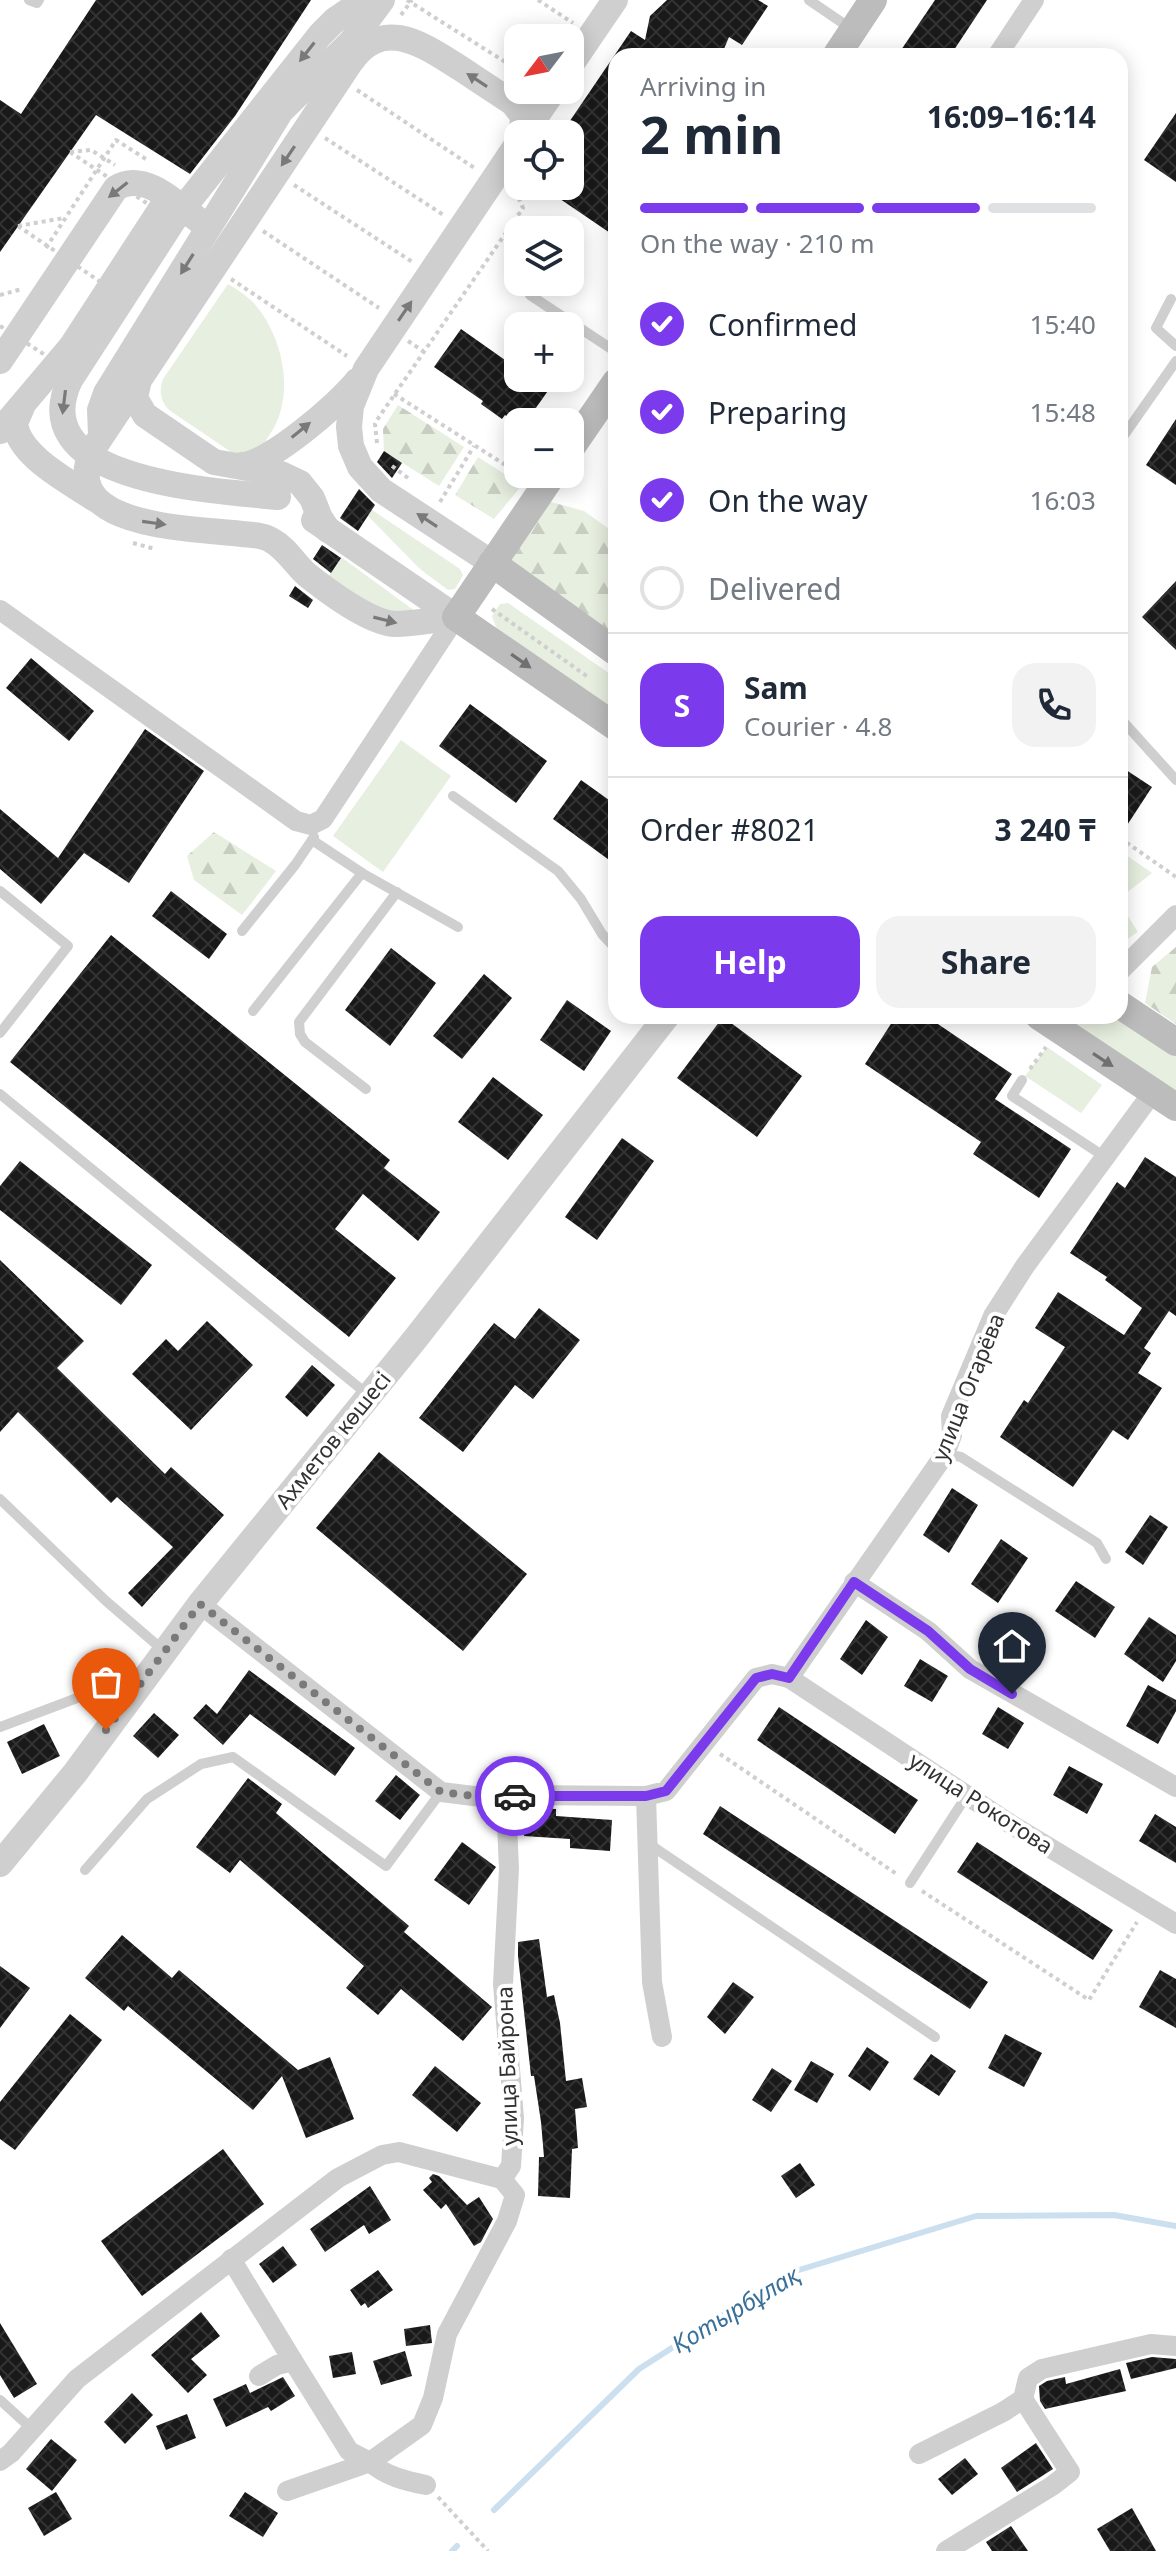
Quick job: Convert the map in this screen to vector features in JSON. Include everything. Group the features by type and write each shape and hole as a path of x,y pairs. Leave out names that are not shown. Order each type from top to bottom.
{"main road":[{"path":"841,48 873,0"},
{"path":"584,430 608,398"},
{"path":"543,488 456,617 608,722"},
{"path":"492,563 608,646"},
{"path":"1128,1010 1176,1042"},
{"path":"1051,1024 1164,1100"}],"street":[{"path":"0,431 71,347 160,192 335,20 364,0"},
{"path":"100,503 88,489 85,476 88,459 139,379 220,235 281,111 361,31 382,0"},
{"path":"584,45 615,0"},
{"path":"1002,48 1034,0"},
{"path":"101,436 100,410 106,393 357,53 386,38 414,41 513,103 523,120"},
{"path":"234,465 256,463 274,453 349,391 359,364 504,163"},
{"path":"0,361 110,195 124,183 138,182 160,192 220,235"},
{"path":"160,192 124,298 65,391 62,412 76,442 99,461 159,483 290,499 328,530 456,617"},
{"path":"359,364 349,427 351,446 360,467 381,490 492,563"},
{"path":"139,379 135,398 145,415 214,462 281,474 300,483 312,498 328,530"},
{"path":"26,400 15,423 22,444 34,456 123,516 145,522 270,539 283,548 306,574 375,619 394,624 456,617"},
{"path":"0,610 296,821 311,825 323,819 456,617"},
{"path":"1128,963 1176,915"},
{"name":"Ахметов көшесі","path":"0,1864 75,1773 200,1604 661,1024"},
{"name":"улица Огарёва","path":"789,1678 945,1454 952,1435 951,1416 993,1316 1025,1266 1105,1157 1164,1100"},
{"path":"854,1582 928,1631 970,1669 1176,1787"},
{"path":"200,1604 441,1792 506,1800 517,1795 646,1796 666,1791 756,1678 772,1674 789,1678"},
{"name":"улица Рокотова","path":"789,1678 967,1795 1176,1924"},
{"path":"646,1796 652,1982 662,2037"},
{"name":"улица Байрона","path":"0,2461 11,2453 77,2379 338,2178 382,2155 399,2152 502,2179 511,2166 514,2118 503,1984 509,1869 506,1800"},
{"path":"287,2491 370,2462 422,2425 433,2398 447,2334 507,2221 515,2195 502,2179"},
{"path":"231,2259 349,2451 404,2480 426,2485"},
{"path":"919,2454 1023,2399 1028,2378 1042,2369 1151,2344 1176,2346"},
{"path":"259,2376 277,2365 293,2361"},
{"path":"946,2551 1070,2472 1023,2399"}],"lane":[{"path":"29,0 37,3 39,0"},
{"path":"809,0 855,28"},
{"path":"820,0 855,28"},
{"path":"532,296 608,347"},
{"path":"1171,299 1156,328 1176,346"},
{"path":"1128,430 1175,364"},
{"path":"1128,727 1176,780"},
{"path":"453,796 558,871 608,940"},
{"path":"242,931 312,840 323,819"},
{"path":"312,840 362,873 458,927"},
{"path":"253,1011 362,873"},
{"path":"0,891 68,946 0,1033"},
{"path":"366,1089 305,1042 300,1034 299,1022 397,892"},
{"path":"1022,1080 1012,1096 1105,1157"},
{"path":"0,1094 369,1395"},
{"path":"945,1454 961,1457 1097,1543 1106,1559"},
{"path":"0,1499 106,1601 164,1651"},
{"path":"0,1727 85,1695 108,1698 122,1709"},
{"path":"85,1870 147,1799 201,1764 233,1757 386,1866 441,1792"},
{"path":"910,1883 967,1795"},
{"path":"648,1843 935,2037"},
{"path":"0,2400 32,2429"}],"path":[{"path":"538,0 574,24"},
{"path":"386,38 410,1 504,61"},
{"path":"353,87 478,170"},
{"path":"320,135 447,217"},
{"path":"42,254 116,140 160,192"},
{"path":"91,150 160,192 70,152 91,150"},
{"path":"289,182 416,264"},
{"path":"379,450 375,424 497,250 523,208 520,200"},
{"path":"76,215 18,226 124,298"},
{"path":"258,227 384,312"},
{"path":"225,275 359,364"},
{"path":"12,299 26,278"},
{"path":"55,372 60,365"},
{"path":"394,394 504,464"},
{"path":"440,502 474,446"},
{"path":"387,463 419,486"},
{"path":"429,494 451,509"},
{"path":"126,540 163,550"},
{"path":"492,609 591,678"},
{"path":"1128,844 1176,877"},
{"path":"1022,1080 1047,1047"},
{"path":"704,1744 1089,2000 1146,1906"},
{"path":"426,2485 488,2551"}],"green space":[{"path":"228,284 261,312 276,340 284,373 282,405 269,436 258,449 234,454 169,410 161,392 163,379"},
{"path":"398,405 464,447 439,486 384,451 383,429"},
{"path":"478,457 504,474 504,488 520,488 494,519 455,495"},
{"path":"547,501 584,511 608,528 608,634 505,562"},
{"path":"372,510 460,569 463,575 455,589 448,590 420,569 368,516"},
{"path":"341,557 423,617 378,613 327,579"},
{"path":"508,603 608,672 608,707 497,630 492,616 500,604"},
{"path":"401,740 451,776 383,872 333,836"},
{"path":"214,832 276,871 242,915 194,880 187,856"},
{"path":"1128,856 1152,873 1128,892"},
{"path":"1128,916 1138,932 1128,939"},
{"path":"1176,947 1176,1024 1145,1003 1152,967"},
{"path":"1128,1021 1176,1049 1176,1096 1065,1024 1128,1024"},
{"path":"1047,1047 1102,1085 1081,1113 1025,1076"}],"building":[{"path":"96,0 311,0 235,116 190,174 96,115 0,252 0,100 21,114"},
{"path":"667,0 758,0 768,6 742,45 729,37 724,48 619,48 631,31 645,40 650,16"},
{"path":"935,0 987,0 955,48 902,48"},
{"path":"608,65 608,232 562,200 584,200 584,120 571,120"},
{"path":"1176,113 1176,182 1144,160"},
{"path":"461,329 504,359 504,392 547,392 536,408 504,408 502,419 481,404 483,401 434,367"},
{"path":"1176,419 1176,485 1146,465"},
{"path":"384,451 402,463 392,478 377,462"},
{"path":"359,489 375,505 358,531 340,518"},
{"path":"322,545 341,558 331,573 313,559"},
{"path":"1176,581 1176,650 1142,617"},
{"path":"295,586 313,600 308,608 289,596"},
{"path":"31,658 94,711 69,741 6,688"},
{"path":"470,704 547,761 516,803 439,746"},
{"path":"145,729 204,771 129,883 84,853 41,904 0,869 0,809 58,858"},
{"path":"1128,771 1152,787 1128,824"},
{"path":"581,780 608,799 608,859 553,819"},
{"path":"171,891 227,934 209,959 152,916"},
{"path":"111,935 390,1160 384,1168 440,1212 418,1241 363,1194 335,1229 396,1278 349,1337 10,1062"},
{"path":"391,948 436,983 390,1046 345,1010"},
{"path":"484,974 512,998 462,1059 433,1036"},
{"path":"567,1000 611,1031 584,1071 540,1040"},
{"path":"718,1024 732,1024 802,1076 757,1137 677,1078"},
{"path":"891,1024 938,1024 1012,1074 995,1099 1071,1149 1039,1198 973,1154 981,1142 865,1064"},
{"path":"493,1077 543,1115 508,1160 458,1122"},
{"path":"622,1138 654,1161 597,1240 565,1217"},
{"path":"1145,1157 1176,1177 1176,1316 1169,1311 1144,1348 1151,1353 1138,1373 1162,1388 1128,1440 1113,1430 1073,1487 1000,1437 1024,1400 1028,1403 1065,1347 1035,1328 1058,1292 1124,1335 1142,1308 1105,1280 1107,1277 1070,1253 1117,1182 1125,1188"},
{"path":"20,1161 152,1265 121,1305 0,1210 0,1186"},
{"path":"0,1260 84,1341 57,1368 165,1474 171,1467 224,1515 142,1607 128,1593 173,1547 117,1497 111,1503 18,1412 0,1432"},
{"path":"539,1308 580,1340 533,1399 515,1385 463,1452 419,1418 494,1323 515,1339"},
{"path":"207,1321 253,1365 191,1430 132,1374 166,1339 178,1351"},
{"path":"312,1365 335,1385 307,1417 285,1397"},
{"path":"379,1452 527,1574 463,1651 316,1528"},
{"path":"952,1488 978,1505 949,1553 923,1535"},
{"path":"1150,1515 1168,1527 1143,1565 1125,1552"},
{"path":"1001,1539 1028,1558 998,1603 971,1584"},
{"path":"1076,1581 1115,1607 1095,1638 1055,1611"},
{"path":"1149,1617 1176,1635 1176,1661 1163,1682 1124,1654"},
{"path":"866,1620 888,1637 862,1675 840,1659"},
{"path":"920,1659 948,1676 932,1702 904,1686"},
{"path":"249,1670 355,1748 335,1776 250,1714 223,1745 193,1718 206,1704 217,1714"},
{"path":"1148,1685 1176,1700 1176,1711 1158,1744 1126,1726"},
{"path":"779,1707 918,1800 895,1834 757,1740"},
{"path":"998,1707 1024,1723 1008,1749 982,1734"},
{"path":"154,1713 179,1735 158,1758 133,1736"},
{"path":"44,1724 60,1756 22,1774 7,1742"},
{"path":"1069,1766 1103,1784 1087,1814 1053,1795"},
{"path":"396,1775 420,1795 400,1820 375,1801"},
{"path":"248,1778 282,1804 276,1813 409,1926 404,1932 492,2007 463,2041 401,1989 378,2015 346,1988 364,1966 240,1860 230,1873 196,1847"},
{"path":"720,1806 988,1982 970,2009 703,1834"},
{"path":"526,1808 556,1809 556,1816 612,1820 610,1851 570,1848 570,1839 524,1836"},
{"path":"1155,1814 1176,1827 1176,1863 1139,1841"},
{"path":"462,1842 496,1867 469,1905 434,1880"},
{"path":"977,1842 1113,1930 1093,1960 957,1872"},
{"path":"122,1935 172,1978 179,1970 298,2070 330,2057 354,2119 306,2138 282,2076 253,2110 128,2006 124,2011 85,1978"},
{"path":"539,1939 547,1997 554,1995 560,2023 566,2081 582,2078 587,2107 575,2109 578,2148 572,2149 570,2198 538,2196 539,2157 544,2157 534,2076 531,2076 518,1942"},
{"path":"0,1966 30,1988 0,2028"},
{"path":"1160,1970 1176,1979 1176,2028 1139,2007"},
{"path":"733,1982 754,1997 725,2034 707,2017"},
{"path":"70,2014 102,2040 15,2150 0,2139 0,2102"},
{"path":"1005,2034 1042,2053 1024,2087 988,2068"},
{"path":"867,2047 889,2062 870,2091 848,2076"},
{"path":"931,2054 956,2071 939,2096 913,2079"},
{"path":"811,2061 834,2074 817,2103 794,2090"},
{"path":"435,2066 481,2103 457,2132 412,2095"},
{"path":"772,2068 792,2081 771,2112 752,2100"},
{"path":"223,2149 264,2204 142,2296 101,2241"},
{"path":"800,2163 815,2185 796,2198 781,2176"},
{"path":"433,2174 439,2176 467,2205 479,2197 493,2219 481,2242 474,2246 446,2204 441,2209 423,2190 432,2182 429,2178"},
{"path":"370,2186 391,2220 369,2234 364,2225 325,2252 310,2229"},
{"path":"283,2246 297,2265 273,2283 259,2264"},
{"path":"378,2270 393,2290 368,2308 365,2303 361,2306 350,2290"},
{"path":"201,2312 220,2336 191,2359 207,2375 188,2393 151,2355"},
{"path":"0,2323 37,2384 14,2398 0,2375"},
{"path":"430,2325 432,2343 406,2346 404,2329"},
{"path":"405,2351 412,2376 381,2385 373,2361"},
{"path":"352,2352 356,2374 333,2378 329,2356"},
{"path":"1152,2357 1176,2359 1176,2368 1131,2379 1126,2363"},
{"path":"1120,2369 1126,2391 1045,2409 1040,2401 1039,2386 1047,2381 1065,2377 1066,2384"},
{"path":"283,2377 295,2396 271,2411 268,2407 226,2427 213,2399 246,2384 250,2393"},
{"path":"132,2393 153,2415 125,2444 104,2422"},
{"path":"187,2414 196,2438 166,2450 156,2426"},
{"path":"51,2439 77,2460 52,2491 26,2469"},
{"path":"1036,2443 1053,2469 1017,2492 1001,2468"},
{"path":"965,2458 978,2474 952,2495 938,2479"},
{"path":"56,2492 72,2519 44,2536 28,2508"},
{"path":"245,2492 278,2513 263,2537 229,2516"},
{"path":"1132,2508 1156,2551 1110,2551 1097,2529"},
{"path":"1011,2526 1028,2551 992,2551 986,2542"}],"waterway":[{"name":"Қотырбұлақ","path":"494,2510 639,2369 789,2273 976,2216 1114,2215 1176,2226"},
{"name":"Қотырбұлақ","path":"452,2551 457,2546"}],"way so far":[{"path":"106,1730 200,1604 441,1792 506,1800 515,1796"}],"route":[{"path":"515,1796 646,1796 666,1791 756,1678 772,1674 789,1678 854,1582 928,1631 970,1669 1012,1694"}]}
